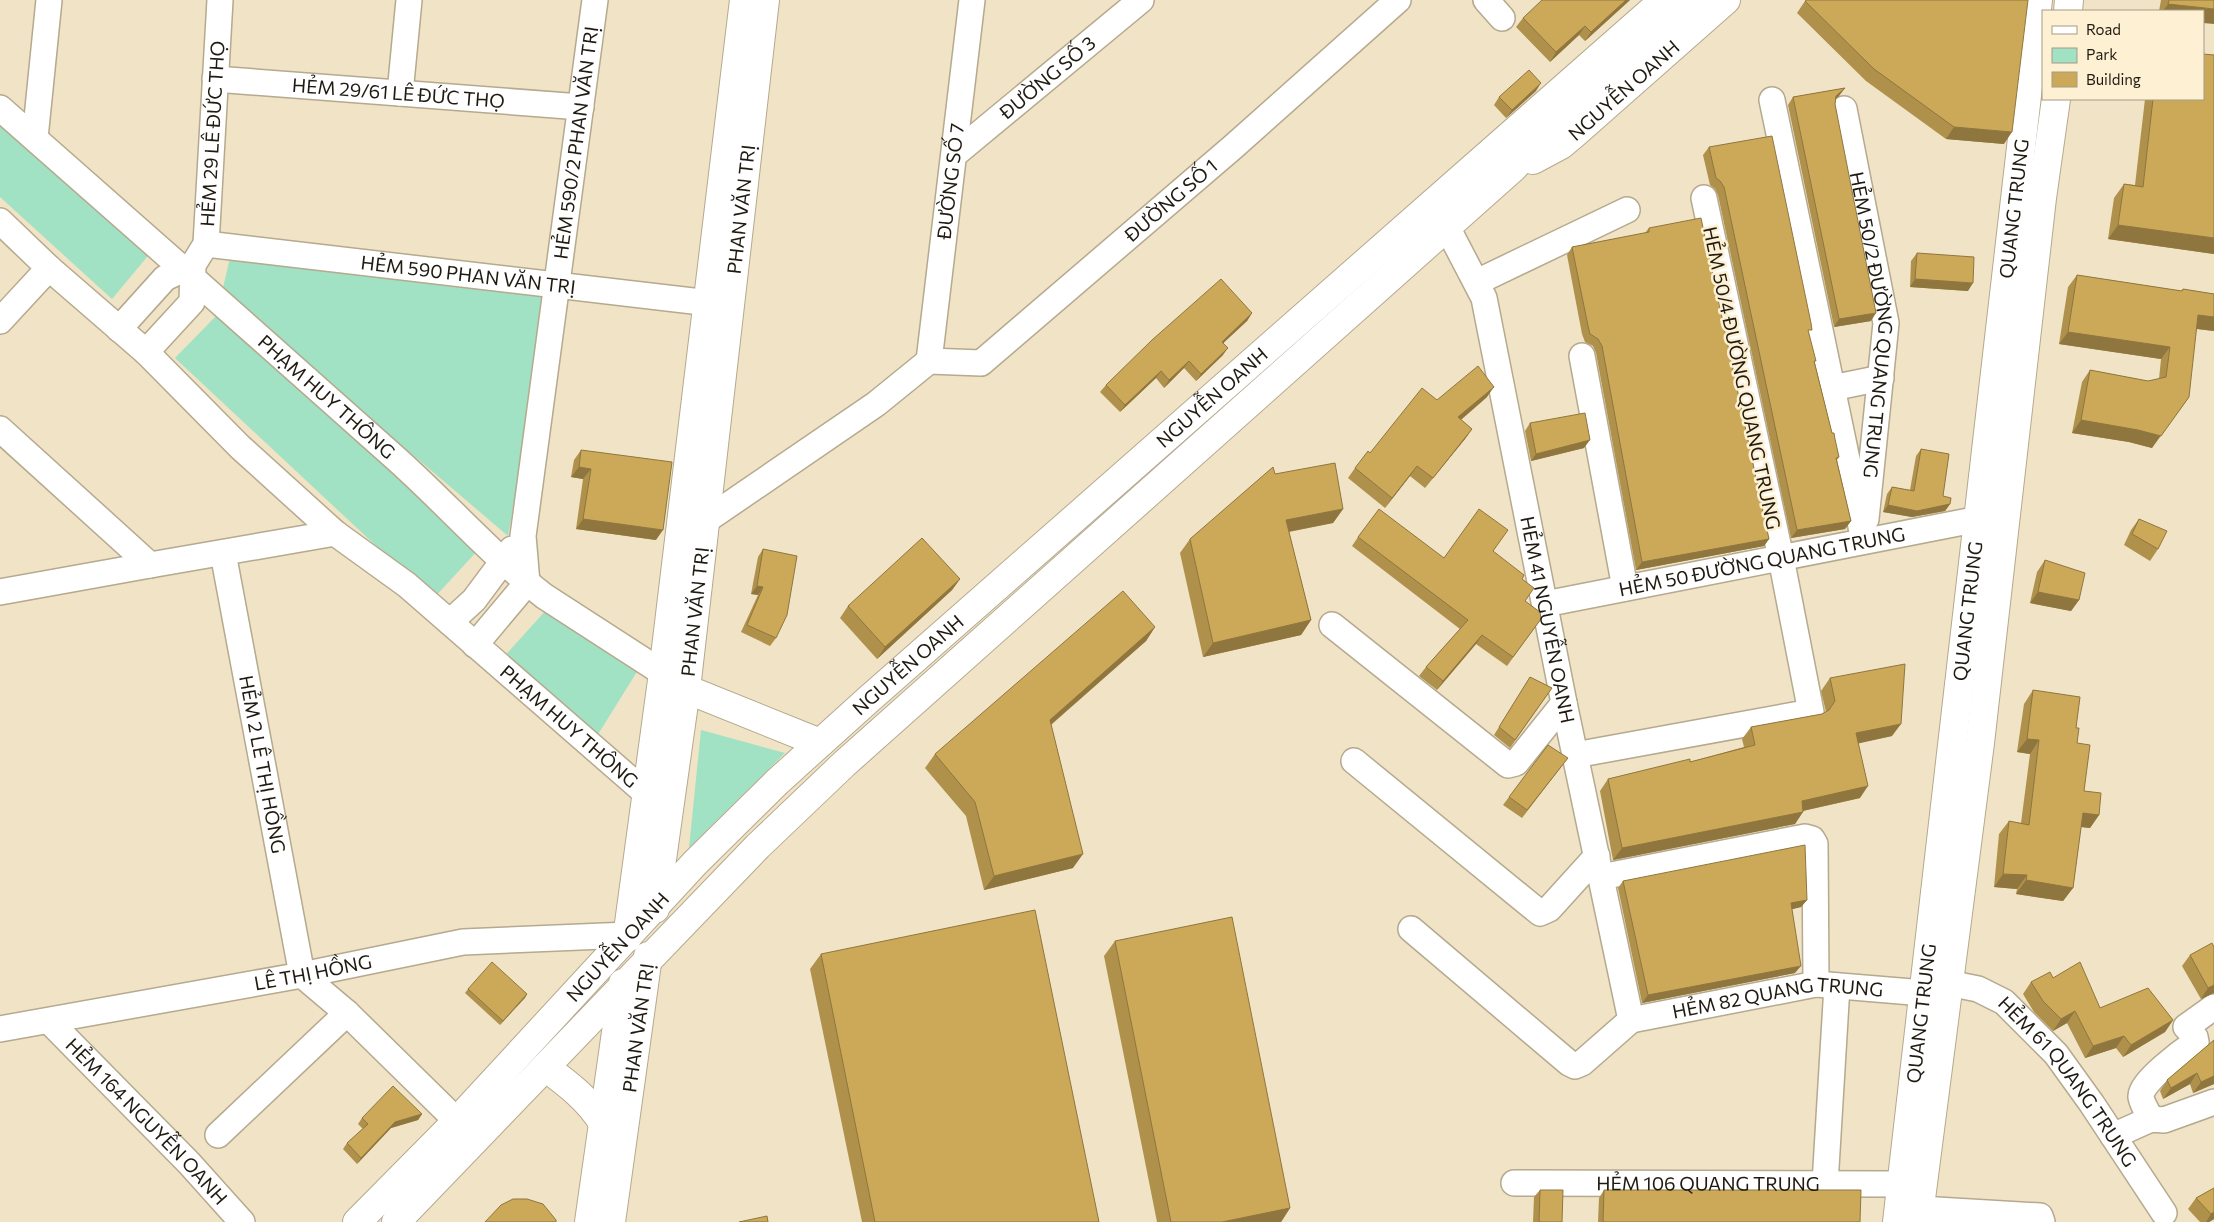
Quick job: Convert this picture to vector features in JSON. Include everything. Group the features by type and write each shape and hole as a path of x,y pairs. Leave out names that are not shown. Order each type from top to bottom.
{"main road":[{"name":"PHAN VĂN TRỊ","path":"611,1222 686,689 705,521 718,304 744,0"},
{"name":"PHAN VĂN TRỊ","path":"590,1222 663,673 765,0"},
{"name":"NGUYỄN OANH","path":"1496,147 1538,95 1646,0"},
{"path":"1554,111 1664,0"},
{"path":"1554,111 1699,0"},
{"name":"NGUYỄN OANH","path":"1513,168 1548,153 1573,135 1726,0"},
{"name":"QUANG TRUNG","path":"1919,1215 1952,741 2038,43 2038,0"},
{"name":"QUANG TRUNG","path":"1897,1222 1901,1184 1980,743 2042,198 2056,100"},
{"name":"NGUYỄN OANH","path":"357,1222 457,1121 656,904 736,822 820,743 1496,147 1554,111"},
{"name":"NGUYỄN OANH","path":"396,1222 758,846 844,764 1513,168 1554,111"},
{"path":"686,689 820,743"},
{"path":"1952,741 1980,743"},
{"path":"545,1068 583,1096 603,1123"}],"street":[{"path":"35,138 49,0"},
{"name":"HẺM 29 LÊ ĐỨC THỌ","path":"190,271 206,244 220,0"},
{"path":"400,93 410,0"},
{"name":"HẺM 590/2 PHAN VĂN TRỊ","path":"527,583 523,536 595,0"},
{"name":"ĐƯỜNG SỐ 7","path":"930,361 972,0"},
{"name":"ĐƯỜNG SỐ 3","path":"955,154 1141,0"},
{"name":"ĐƯỜNG SỐ 1","path":"930,361 981,363 1233,147 1398,0"},
{"name":"HẺM 29/61 LÊ ĐỨC THỌ","path":"215,79 581,108"},
{"path":"1772,100 1864,541"},
{"name":"PHẠM HUY THÔNG","path":"0,108 190,271 414,475 502,562 544,596 663,673"},
{"name":"HẺM 50/2 ĐƯỜNG QUANG TRUNG","path":"1844,109 1886,323 1864,541"},
{"name":"HẺM 50/4 ĐƯỜNG QUANG TRUNG","path":"1575,755 1811,712 1781,558 1704,198"},
{"path":"1477,282 1627,210"},
{"name":"PHẠM HUY THÔNG","path":"0,222 49,268 146,352 240,448 335,532 407,585 647,794"},
{"name":"HẺM 41 NGUYỄN OANH","path":"1447,227 1484,298 1564,703 1631,1020"},
{"name":"HẺM 590 PHAN VĂN TRỊ","path":"206,244 718,304"},
{"path":"0,321 49,268"},
{"path":"119,329 165,278 190,271 192,302 146,352"},
{"path":"1582,356 1626,588"},
{"path":"705,521 876,404 930,361"},
{"path":"1832,388 1881,378"},
{"path":"0,429 150,565"},
{"name":"HẺM 50 ĐƯỜNG QUANG TRUNG","path":"1545,604 1979,518"},
{"path":"0,592 335,532"},
{"path":"450,622 474,600 523,536"},
{"name":"HẺM 2 LÊ THỊ HỒNG","path":"223,552 302,975"},
{"path":"475,644 527,583"},
{"path":"1332,625 1508,764 1516,763 1564,703"},
{"path":"1354,761 1540,913 1548,909 1599,867 1805,837 1812,839 1815,844 1826,985 1825,1184"},
{"path":"1411,929 1569,1063 1575,1066 1582,1063 1631,1020"},
{"name":"LÊ THỊ HỒNG","path":"0,1029 302,975 462,942 628,935"},
{"path":"302,975 347,1012 457,1121"},
{"name":"HẺM 82 QUANG TRUNG","path":"1631,1020 1826,985 1936,988"},
{"name":"HẺM 61 QUANG TRUNG","path":"1936,988 1978,989 2004,1002 2056,1054 2164,1213"},
{"path":"2151,1118 2141,1098 2142,1093 2156,1074 2196,1042 2195,1037 2186,1027 2214,1007"},
{"path":"218,1135 347,1012"},
{"name":"HẺM 164 NGUYỄN OANH","path":"49,1021 189,1163 242,1222"},
{"path":"2113,1136 2151,1118 2164,1120 2214,1102"},
{"name":"HẺM 106 QUANG TRUNG","path":"1514,1183 1901,1184"},
{"path":"1919,1215 2040,1216 2042,1222"}],"green space":[{"path":"0,117 152,251 112,299 0,197"},
{"path":"230,258 550,294 508,536 222,292"},
{"path":"220,312 478,550 433,599 175,358"},
{"path":"548,608 638,670 597,736 501,660"},
{"path":"701,730 785,753 689,848"}],"building":[{"path":"1542,0 1626,0 1591,32 1585,26 1556,52 1523,18"},
{"path":"2028,0 2012,132 1954,127 1874,69 1805,1"},
{"path":"2169,0 2214,0 2214,9 2168,4"},
{"path":"2204,54 2214,55 2214,238 2118,225 2124,184 2143,187 2153,100 2204,100"},
{"path":"1529,70 1541,83 1512,110 1499,97"},
{"path":"1845,88 1836,96 1835,104 1876,313 1839,319 1793,97"},
{"path":"1772,136 1811,323 1812,330 1808,330 1816,361 1814,361 1832,433 1834,433 1839,457 1836,458 1851,521 1797,530 1724,187 1716,178 1709,147"},
{"path":"1701,218 1769,539 1642,562 1602,346 1598,339 1590,334 1572,247 1649,232 1649,228"},
{"path":"1917,253 1974,257 1973,283 1915,279"},
{"path":"2077,275 2214,294 2214,317 2198,315 2189,397 2161,436 2081,420 2090,370 2148,381 2166,377 2170,347 2068,332"},
{"path":"1221,279 1252,313 1222,342 1228,348 1201,374 1189,361 1169,380 1161,371 1125,405 1106,385 1152,340"},
{"path":"1478,366 1494,387 1458,417 1472,429 1433,478 1417,466 1392,498 1355,468 1368,451 1370,453 1422,388 1437,400"},
{"path":"1585,413 1590,440 1536,454 1530,423"},
{"path":"1921,449 1949,454 1943,496 1951,498 1950,504 1917,511 1888,505 1892,487 1914,491"},
{"path":"581,450 672,462 663,530 583,519 591,469 579,467"},
{"path":"1335,463 1343,509 1286,520 1311,620 1213,643 1190,539 1273,467 1275,474"},
{"path":"1379,509 1444,558 1479,509 1508,530 1493,551 1524,575 1522,579 1534,588 1525,601 1540,612 1541,619 1513,657 1482,635 1443,681 1426,667 1468,620 1358,537"},
{"path":"2139,519 2167,531 2158,549 2132,534"},
{"path":"922,538 960,579 885,647 848,606"},
{"path":"763,549 797,556 787,615 776,638 747,625 763,587 757,586"},
{"path":"2045,560 2085,573 2079,600 2038,592"},
{"path":"1123,591 1155,627 1050,720 1083,854 994,876 975,802 935,754"},
{"path":"1905,664 1901,724 1856,733 1868,786 1802,801 1803,812 1622,848 1608,779 1690,759 1690,762 1755,745 1751,727 1822,714 1829,710 1835,701 1830,678"},
{"path":"1530,677 1552,688 1515,740 1499,727"},
{"path":"2033,690 2080,697 2076,728 2079,728 2077,743 2090,745 2084,791 2101,793 2099,815 2083,813 2073,888 2026,880 2027,875 2003,874 2009,821 2029,825 2039,740 2027,739"},
{"path":"1548,745 1568,758 1527,810 1509,797"},
{"path":"1805,845 1807,900 1791,903 1801,966 1648,995 1623,881"},
{"path":"1035,910 1099,1222 875,1222 821,954"},
{"path":"1232,917 1290,1208 1222,1222 1171,1222 1115,941"},
{"path":"2212,943 2214,947 2214,985 2208,988 2190,955"},
{"path":"492,962 527,994 503,1021 468,989"},
{"path":"2080,962 2100,1008 2148,988 2173,1020 2131,1045 2124,1036 2093,1046 2075,1011 2061,1019 2043,1001 2031,982 2050,972 2053,978"},
{"path":"2214,1040 2214,1076 2201,1082 2197,1073 2171,1088 2167,1080"},
{"path":"393,1086 422,1114 395,1122 361,1158 347,1143 368,1124 362,1118"},
{"path":"2214,1188 2214,1212 2211,1214 2196,1198"},
{"path":"1540,1190 1563,1190 1562,1222 1539,1222"},
{"path":"1604,1190 1861,1190 1860,1222 1603,1222"},
{"path":"513,1199 527,1199 543,1204 556,1222 485,1222 501,1205"},
{"path":"767,1216 768,1222 739,1222"}]}
